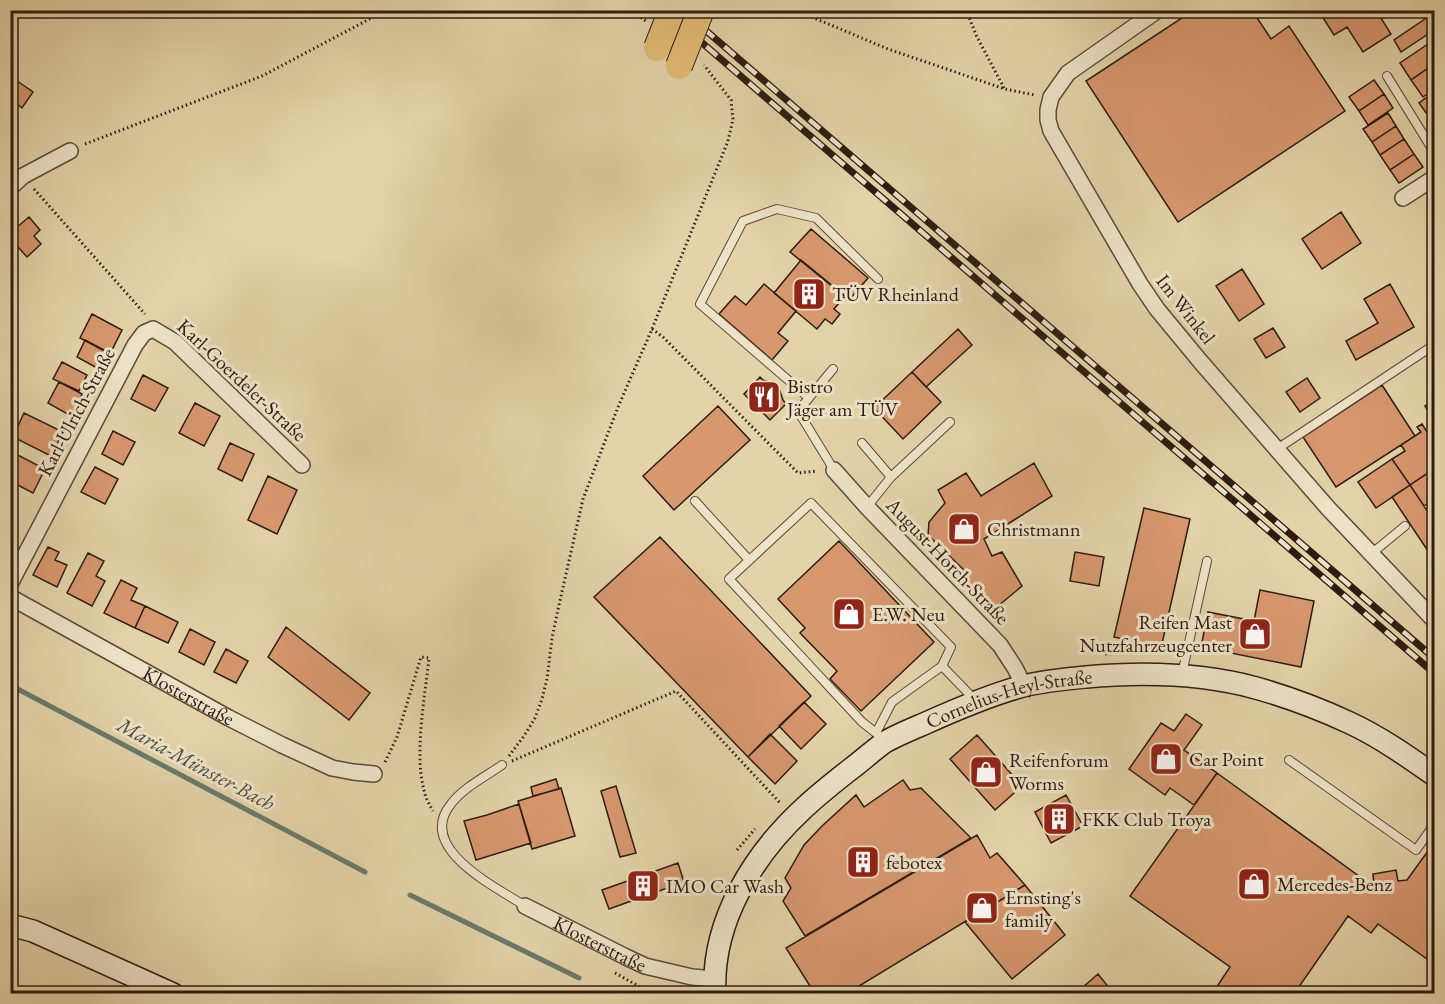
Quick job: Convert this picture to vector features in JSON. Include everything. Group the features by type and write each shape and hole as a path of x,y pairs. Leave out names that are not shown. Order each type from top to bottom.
{"highway":[{"path":"654,37 672,10"},
{"path":"688,63 701,10"}],"main road":[{"name":"Cornelius-Heyl-Straße","path":"714,986 717,953 723,929 741,886 757,861 794,817 880,737 1024,686 1067,679 1139,674 1225,681 1257,688 1350,723 1434,775"},
{"path":"10,925 33,931 174,993"},
{"path":"10,939 39,940 66,945"}],"street":[{"path":"1051,97 1062,80 1074,68 1158,10"},
{"name":"Im Winkel","path":"1051,97 1048,110 1051,131 1140,284 1157,309 1327,507 1434,620"},
{"path":"10,188 23,176 70,151"},
{"path":"1403,198 1434,177"},
{"name":"Karl-Goerdeler-Straße","path":"153,329 175,342 302,465"},
{"name":"Karl-Ulrich-Straße","path":"10,584 135,345 144,333 153,329"},
{"name":"August-Horch-Straße","path":"834,470 999,645 1024,686"},
{"name":"Klosterstraße","path":"10,597 282,745 332,768 374,774"},
{"name":"Klosterstraße","path":"525,906 645,966 692,977 714,986"}],"lane":[{"path":"1387,76 1434,152"},
{"path":"809,398 700,304 742,221 777,209 816,218 878,279"},
{"path":"1277,449 1434,345"},
{"path":"833,369 798,411 834,470"},
{"path":"867,507 891,477 950,422"},
{"path":"862,443 891,477"},
{"path":"695,501 749,560"},
{"path":"811,503 951,647 942,666 892,702 880,737 862,722 729,579 811,503"},
{"path":"1371,554 1405,526"},
{"path":"1182,676 1207,561"},
{"path":"942,666 977,702"},
{"path":"1289,760 1416,850 1434,825"},
{"path":"502,765 461,793 450,804 442,819 441,831 450,851 462,863 525,906"}],"path":[{"path":"70,151 262,76 390,10"},
{"path":"610,10 642,18 654,37"},
{"path":"795,10 888,49 1005,89 1051,97"},
{"path":"966,10 977,37 1005,89"},
{"path":"502,765 535,718 542,699 552,638 584,499 618,406 652,329 728,141 733,119 731,100 706,67 688,63"},
{"path":"23,176 146,315 153,329"},
{"path":"652,329 663,337 798,472 834,470"},
{"path":"374,774 386,760 398,737 421,657 429,658 420,748 421,776 424,792 441,831"},
{"path":"502,765 676,691 794,817"},
{"path":"615,973 654,993"}],"building":[{"path":"1194,10 1252,10 1271,39 1289,26 1345,111 1178,222 1086,81"},
{"path":"1318,10 1376,10 1391,34 1363,52 1347,27 1334,35"},
{"path":"1434,13 1434,30 1401,52 1394,40"},
{"path":"1428,44 1434,53 1434,64 1411,80 1400,63"},
{"path":"1434,64 1434,89 1423,97 1411,80"},
{"path":"10,76 33,92 22,108 17,104 10,113"},
{"path":"1374,80 1384,94 1359,111 1349,97"},
{"path":"1434,92 1434,119 1432,121 1419,103"},
{"path":"1384,94 1393,108 1368,125 1359,111"},
{"path":"1388,113 1396,126 1372,142 1363,129"},
{"path":"1396,126 1404,139 1380,155 1372,142"},
{"path":"1404,139 1414,154 1390,170 1380,155"},
{"path":"1414,154 1423,167 1399,183 1390,170"},
{"path":"1341,212 1361,243 1322,269 1302,239"},
{"path":"29,217 40,230 34,236 41,244 27,257 10,238 10,233"},
{"path":"811,229 868,278 849,300 790,252"},
{"name":"TÜV Rheinland","path":"801,260 845,296 834,309 840,314 832,324 825,319 817,329 774,293"},
{"path":"1242,269 1264,304 1239,321 1216,286"},
{"path":"764,284 796,311 778,333 788,341 772,360 719,314 735,296 746,305"},
{"path":"1390,284 1414,327 1356,360 1346,341 1378,323 1364,299"},
{"path":"92,314 122,330 110,354 80,338"},
{"path":"1273,328 1285,347 1266,358 1254,339"},
{"path":"958,329 972,345 926,387 912,372"},
{"path":"85,340 106,351 97,368 77,357"},
{"path":"62,362 87,375 79,391 53,379"},
{"path":"912,372 941,402 903,439 874,408"},
{"path":"143,375 168,388 155,411 131,399"},
{"name":"Bistro Jäger am TÜV","path":"760,377 778,385 786,404 770,420 744,394"},
{"path":"1307,378 1320,398 1300,412 1286,392"},
{"path":"59,382 82,394 71,416 48,403"},
{"path":"1382,385 1415,436 1336,487 1303,437"},
{"path":"1434,400 1434,421 1425,406"},
{"path":"195,403 220,416 204,446 179,433"},
{"path":"718,406 750,440 674,510 643,476"},
{"path":"24,413 63,432 51,456 13,437"},
{"path":"1422,424 1434,443 1434,469 1410,485 1392,459 1405,451 1401,445 1421,432 1417,427"},
{"path":"113,431 135,442 123,465 102,454"},
{"path":"230,443 254,454 242,481 218,469"},
{"path":"12,452 45,469 33,493 10,481 10,454"},
{"path":"1392,459 1410,485 1376,508 1358,482"},
{"name":"Christmann","path":"1034,463 1052,496 984,539 992,556 1002,552 1022,586 997,607 986,605 965,584 964,570 928,535 929,522 945,503 938,490 966,473 981,496"},
{"path":"95,467 118,479 105,504 81,492"},
{"path":"1434,469 1434,499 1424,506 1410,485"},
{"path":"268,476 297,490 277,534 248,520"},
{"path":"1410,485 1434,521 1434,560 1392,497"},
{"path":"1144,508 1190,519 1161,648 1114,637"},
{"path":"660,537 811,696 748,757 594,597"},
{"name":"E.W. Neu","path":"839,541 934,642 861,711 830,679 837,671 800,633 805,628 778,599"},
{"path":"48,547 59,552 55,560 67,565 57,587 33,575"},
{"path":"1075,552 1104,557 1099,586 1070,581"},
{"path":"88,553 104,561 96,576 105,581 92,606 67,593"},
{"path":"121,580 137,588 131,600 145,606 135,628 104,613"},
{"name":"Reifen Mast Nutzfahrzeugcenter","path":"1260,590 1314,601 1301,667 1201,647 1208,612 1254,621"},
{"path":"145,606 178,622 168,643 135,628"},
{"path":"286,627 370,693 349,720 268,657"},
{"path":"190,629 215,642 204,665 179,652"},
{"path":"226,649 248,661 236,683 214,672"},
{"path":"804,702 826,724 801,749 779,726"},
{"name":"Car Point","path":"1186,714 1202,725 1184,750 1217,773 1194,805 1170,788 1165,795 1129,769 1161,723 1174,731"},
{"path":"770,734 797,761 775,784 748,757"},
{"name":"Reifenforum Worms","path":"977,735 1022,786 995,810 950,759"},
{"name":"Mercedes-Benz","path":"1217,773 1374,887 1373,874 1396,870 1398,881 1407,880 1434,844 1434,964 1378,924 1371,933 1348,916 1294,994 1212,994 1230,967 1130,896"},
{"path":"556,779 559,789 533,796 531,787"},
{"name":"febotex","path":"903,780 910,790 921,788 971,838 805,936 783,901 791,888 785,878 804,845 856,795 864,807"},
{"name":"IMO Car Wash","path":"616,786 636,853 620,857 601,791"},
{"path":"561,788 575,836 532,849 518,801"},
{"name":"FKK Club Troya","path":"1066,795 1083,826 1051,843 1035,812"},
{"path":"519,804 531,843 476,860 464,821"},
{"path":"977,835 990,858 997,853 1025,885 846,994 815,994 786,948"},
{"name":"IMO Car Wash","path":"678,863 684,882 609,909 602,890"},
{"path":"1025,885 1065,935 1012,979 965,922"},
{"path":"1098,974 1114,994 1075,994"}],"waterway":[{"name":"Maria-Münster-Bach","path":"10,685 365,872"},
{"name":"Maria-Münster-Bach","path":"410,895 579,978"}],"railway":[{"path":"664,10 1434,673"},
{"path":"682,10 1434,658"}],"place":[{"name":"TÜV Rheinland","path":"809,294"},
{"name":"Bistro Jäger am TÜV","path":"764,397"},
{"name":"Christmann","path":"964,529"},
{"name":"E.W. Neu","path":"849,614"},
{"name":"Reifen Mast Nutzfahrzeugcenter","path":"1255,634"},
{"name":"Car Point","path":"1166,759"},
{"name":"Reifenforum Worms","path":"986,772"},
{"name":"FKK Club Troya","path":"1059,819"},
{"name":"febotex","path":"863,862"},
{"name":"Mercedes-Benz","path":"1254,884"},
{"name":"IMO Car Wash","path":"643,886"},
{"name":"Ernsting's family","path":"982,908"}]}
